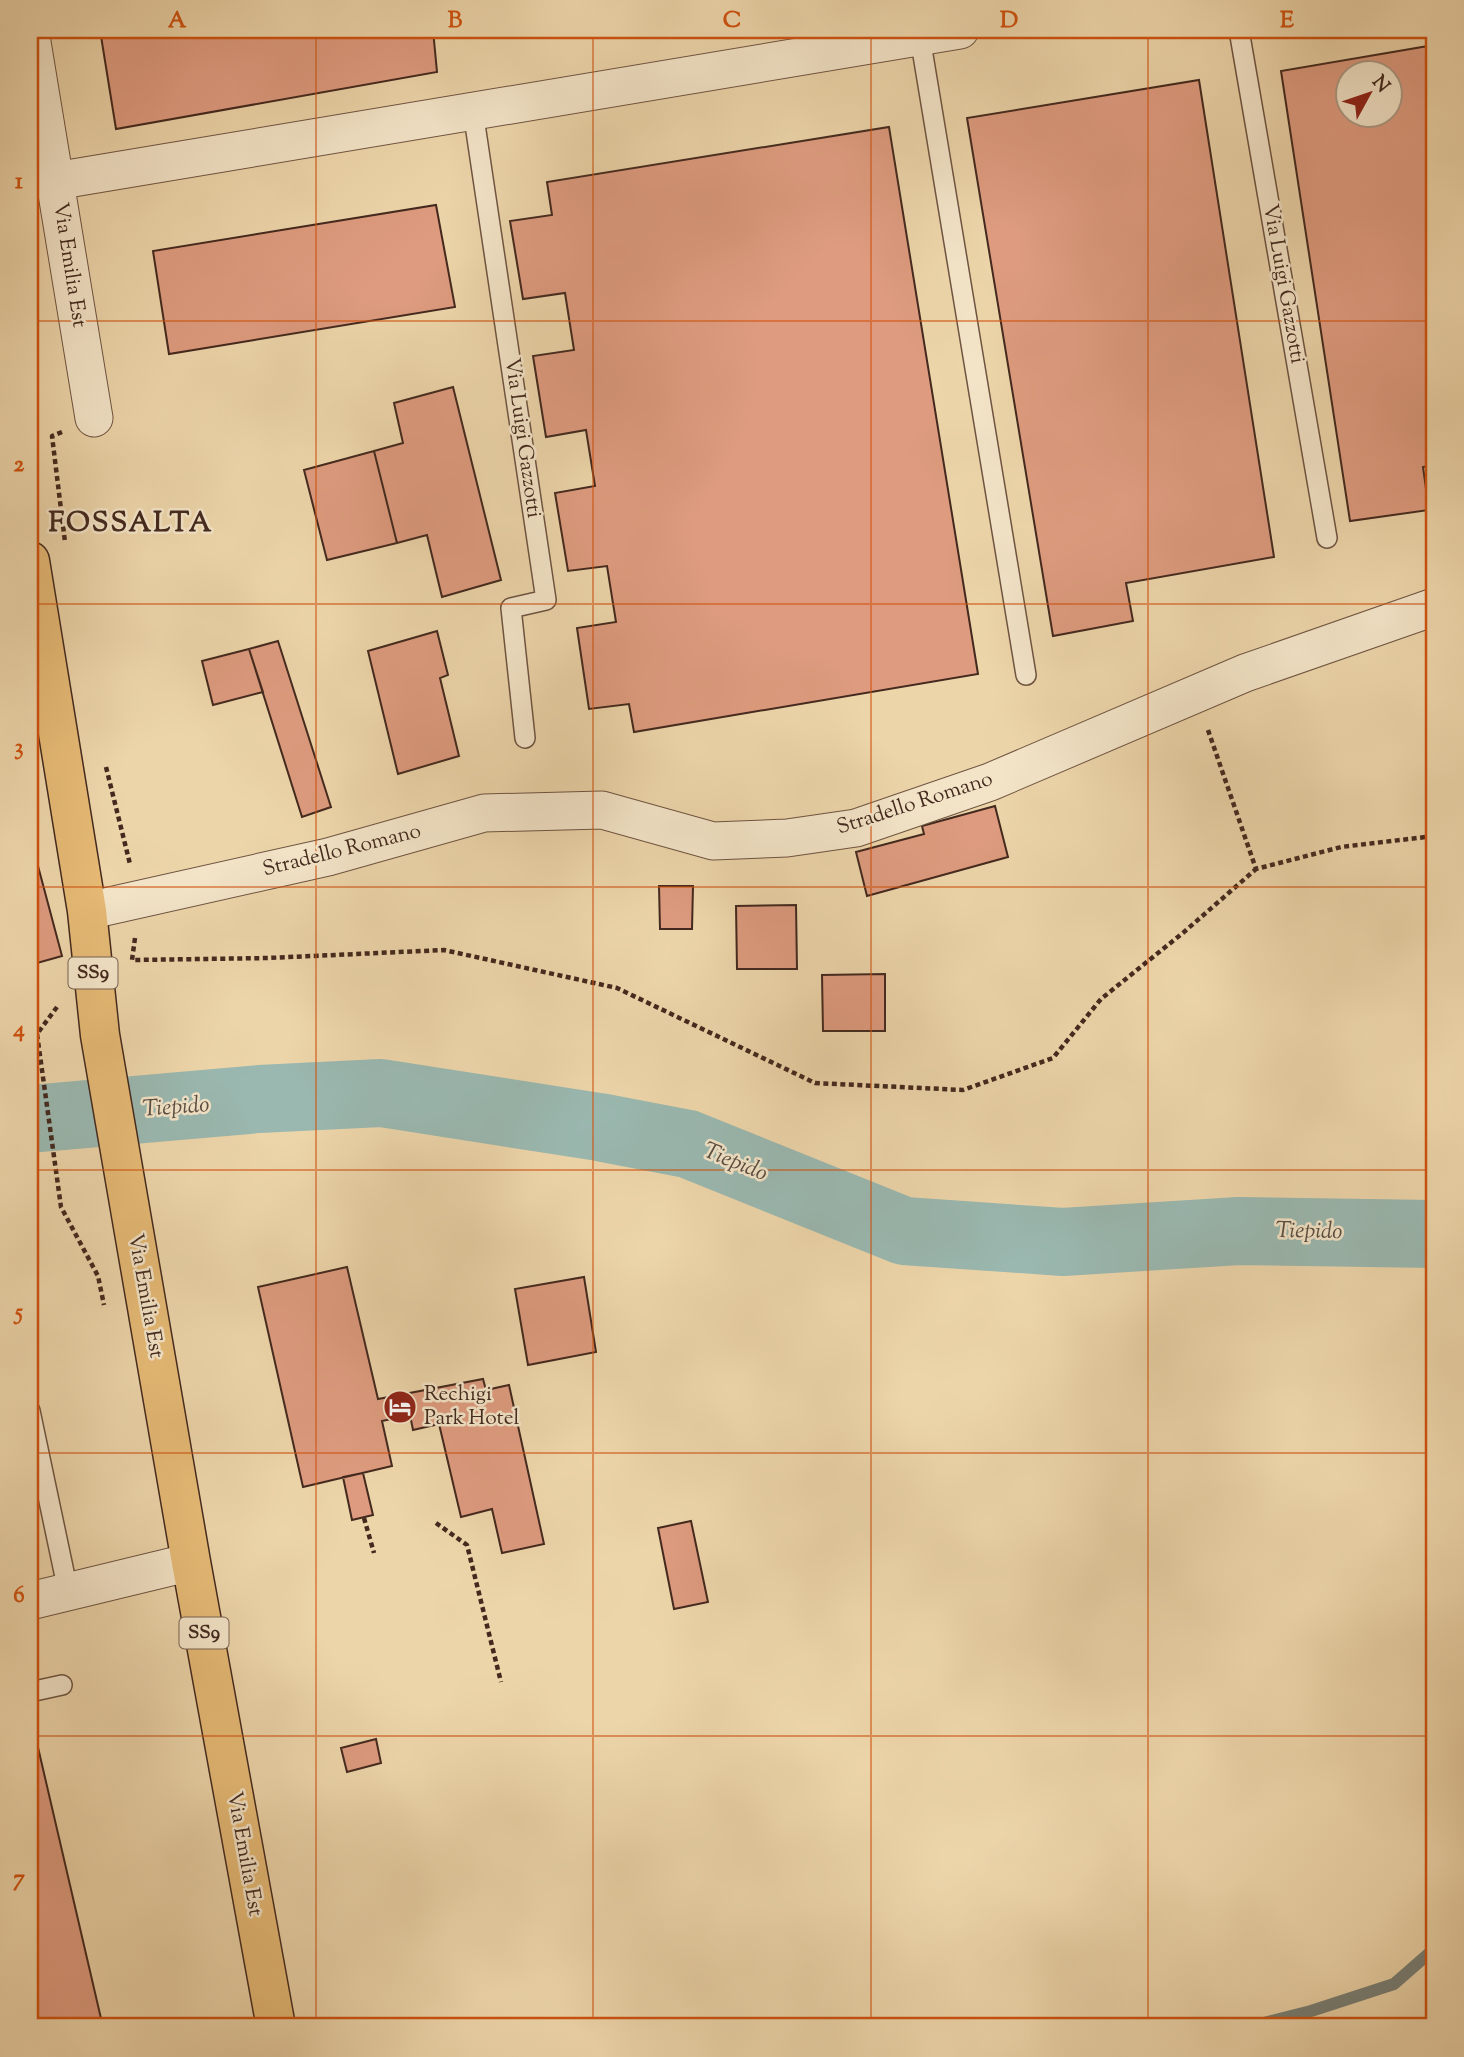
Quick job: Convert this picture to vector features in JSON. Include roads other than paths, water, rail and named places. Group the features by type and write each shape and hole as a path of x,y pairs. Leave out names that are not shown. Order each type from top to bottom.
{"main road":[{"name":"Via Emilia Est","path":"30,561 87,911 100,1035 191,1562 276,2027"}],"street":[{"name":"Via Emilia Est","path":"30,30 94,418"},
{"path":"55,181 960,30"},
{"name":"Stradello Romano","path":"87,911 328,858 484,813 603,810 713,841 787,838 856,828 989,782 1245,673 1434,607"},
{"path":"30,1601 191,1562"}],"lane":[{"name":"Via Luigi Gazzotti","path":"1239,30 1328,538"},
{"path":"920,37 1026,675"},
{"name":"Via Luigi Gazzotti","path":"473,111 546,600 511,608 525,738"},
{"path":"30,1411 68,1591"},
{"path":"30,1692 62,1685"}],"waterway":[{"name":"Tiepido","path":"30,1119 259,1099 381,1093 599,1127 688,1144 904,1231 1063,1242 1239,1231 1434,1234"},
{"path":"1248,2027 1311,2011 1394,1984 1434,1949"}],"place":[{"name":"Rechigi Park Hotel","path":"400,1407"}],"district":[{"name":"FOSSALTA","path":"131,524"}]}
